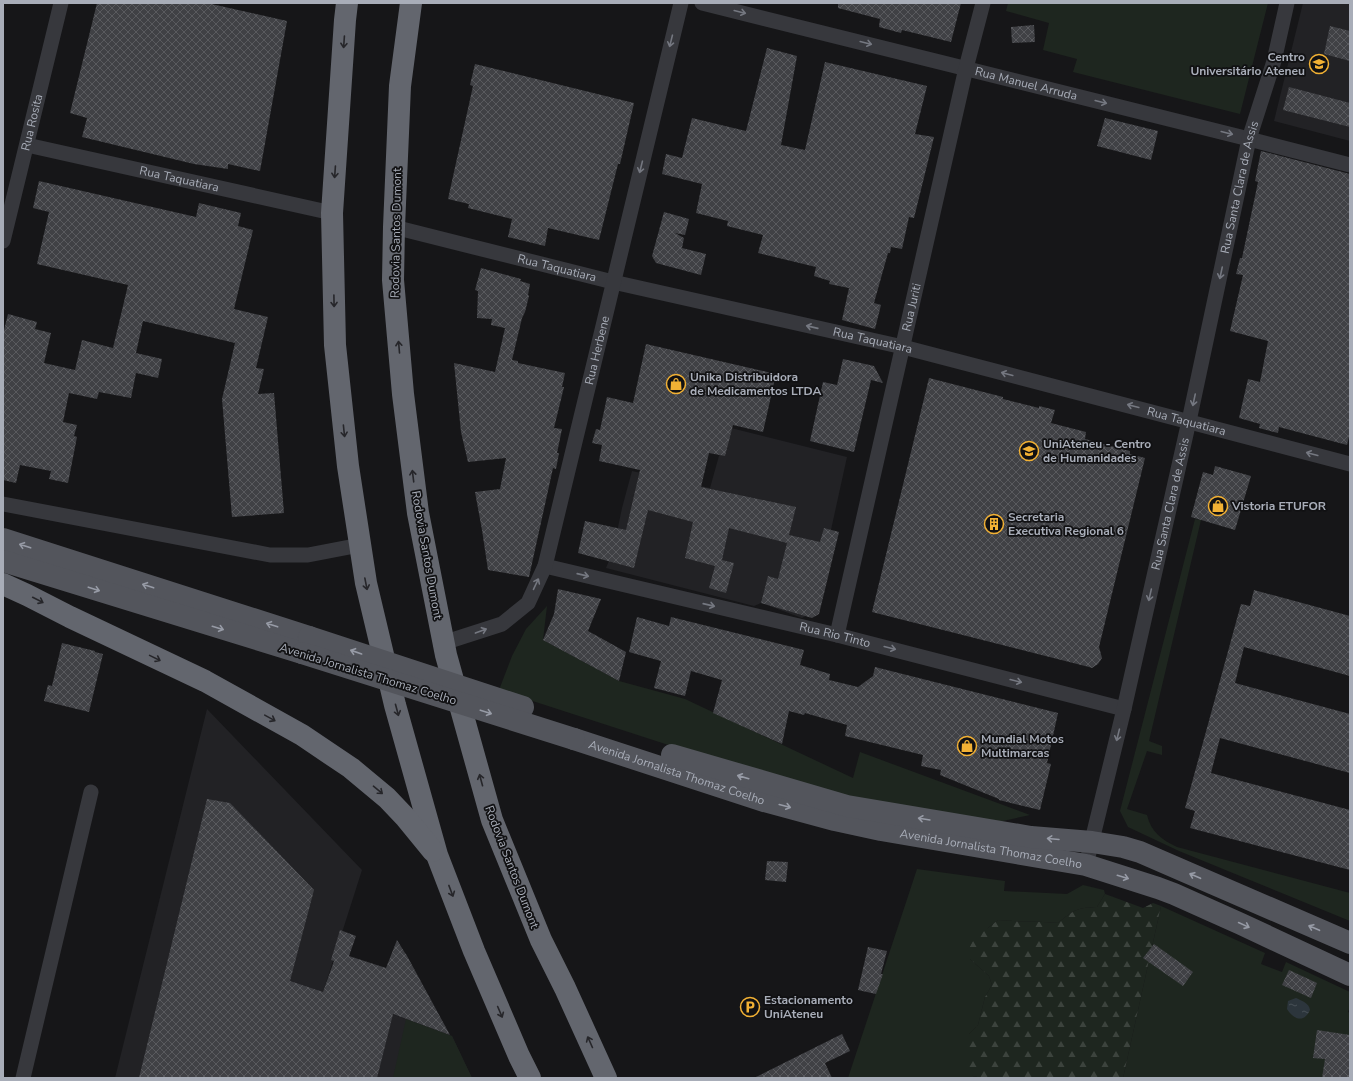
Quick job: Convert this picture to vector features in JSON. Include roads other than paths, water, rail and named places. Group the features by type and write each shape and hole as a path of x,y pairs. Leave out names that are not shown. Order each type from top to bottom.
{"highway":[{"path":"347,3 332,213 335,345 348,466 366,584 395,705 437,855 474,951 530,1078"},
{"name":"Rodovia Santos Dumont","path":"411,3 400,86 393,280 403,394 418,513 443,643 492,820 541,940 565,988 606,1078"},
{"path":"3,584 205,681 302,735 351,768 387,798 437,855"}],"main road":[{"name":"Avenida Jornalista Thomaz Coelho","path":"3,539 306,645 577,733 764,801 835,820 881,830 1086,865 1158,888 1241,924 1350,975"},
{"name":"Avenida Jornalista Thomaz Coelho","path":"3,561 306,645"},
{"name":"Avenida Jornalista Thomaz Coelho","path":"577,733 847,806 1031,837 1092,842 1123,847 1140,852 1350,943"}],"street":[{"name":"Rua Rosita","path":"3,241 61,3"},
{"name":"Rua Herbene","path":"443,643 502,624 528,603 545,566 612,282 681,3"},
{"name":"Rua Manuel Arruda","path":"702,3 1249,138 1350,165"},
{"name":"Rua Juriti","path":"838,635 966,68 983,3"},
{"name":"Rua Santa Clara de Assis","path":"1086,865 1124,709 1189,421 1249,138 1274,61 1287,3"},
{"name":"Rua Taquatiara","path":"27,145 332,213"},
{"name":"Rua Taquatiara","path":"394,227 612,282 903,347 1350,464"},
{"path":"3,504 270,555 308,555 360,546"},
{"name":"Rua Rio Tinto","path":"545,566 838,635 1124,709"},
{"path":"23,1078 91,792"}],"water":[{"path":"1296,998 1305,1002 1310,1010 1305,1017 1296,1018 1287,1009 1288,1001"}],"place":[{"name":"Centro Universitário Ateneu","path":"1319,64"},
{"name":"Unika Distribuidora de Medicamentos LTDA","path":"676,384"},
{"name":"UniAteneu - Centro de Humanidades","path":"1029,451"},
{"name":"Vistoria ETUFOR","path":"1218,506"},
{"name":"Secretaria Executiva Regional 6","path":"994,524"},
{"name":"Mundial Motos Multimarcas","path":"967,746"},
{"name":"Estacionamento UniAteneu","path":"750,1007"}]}
